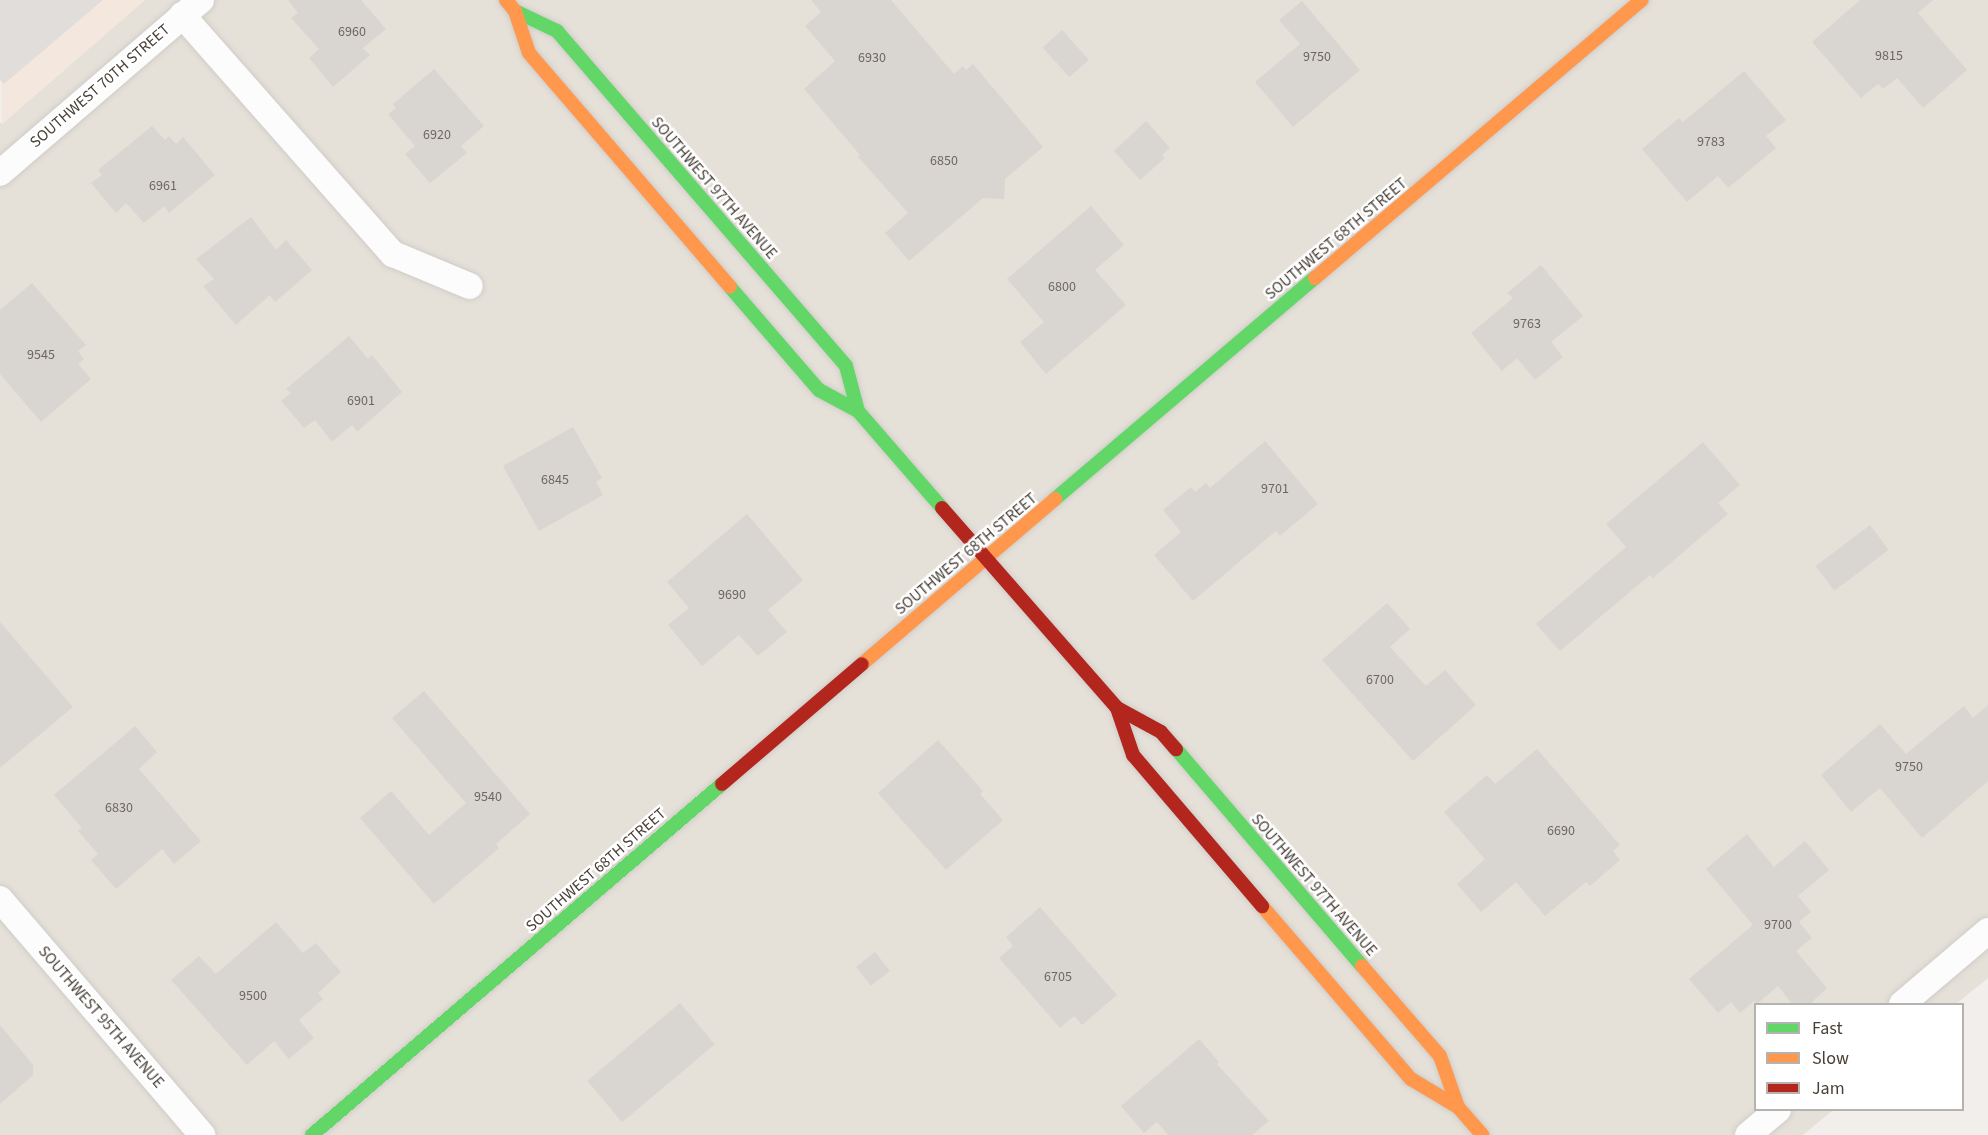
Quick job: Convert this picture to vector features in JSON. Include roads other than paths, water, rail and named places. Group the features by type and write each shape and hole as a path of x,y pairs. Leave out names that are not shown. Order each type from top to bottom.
{"street":[{"name":"SOUTHWEST 97TH AVENUE","path":"506,0 515,11 529,53 819,390 858,411 1117,708 1161,732 1440,1056 1458,1107"},
{"name":"SOUTHWEST 68TH STREET","path":"312,1135 1642,0"},
{"name":"SOUTHWEST 70TH STREET","path":"0,173 191,8"},
{"path":"191,8 393,254 470,286"},
{"name":"SOUTHWEST 97TH AVENUE","path":"515,11 557,31 846,366 858,411"},
{"name":"SOUTHWEST 97TH AVENUE","path":"1117,708 1133,755 1411,1079 1458,1107 1482,1135"},
{"name":"SOUTHWEST 95TH AVENUE","path":"0,899 202,1135"},
{"path":"1904,1003 1988,931"},
{"path":"1748,1135 1777,1111"}]}
